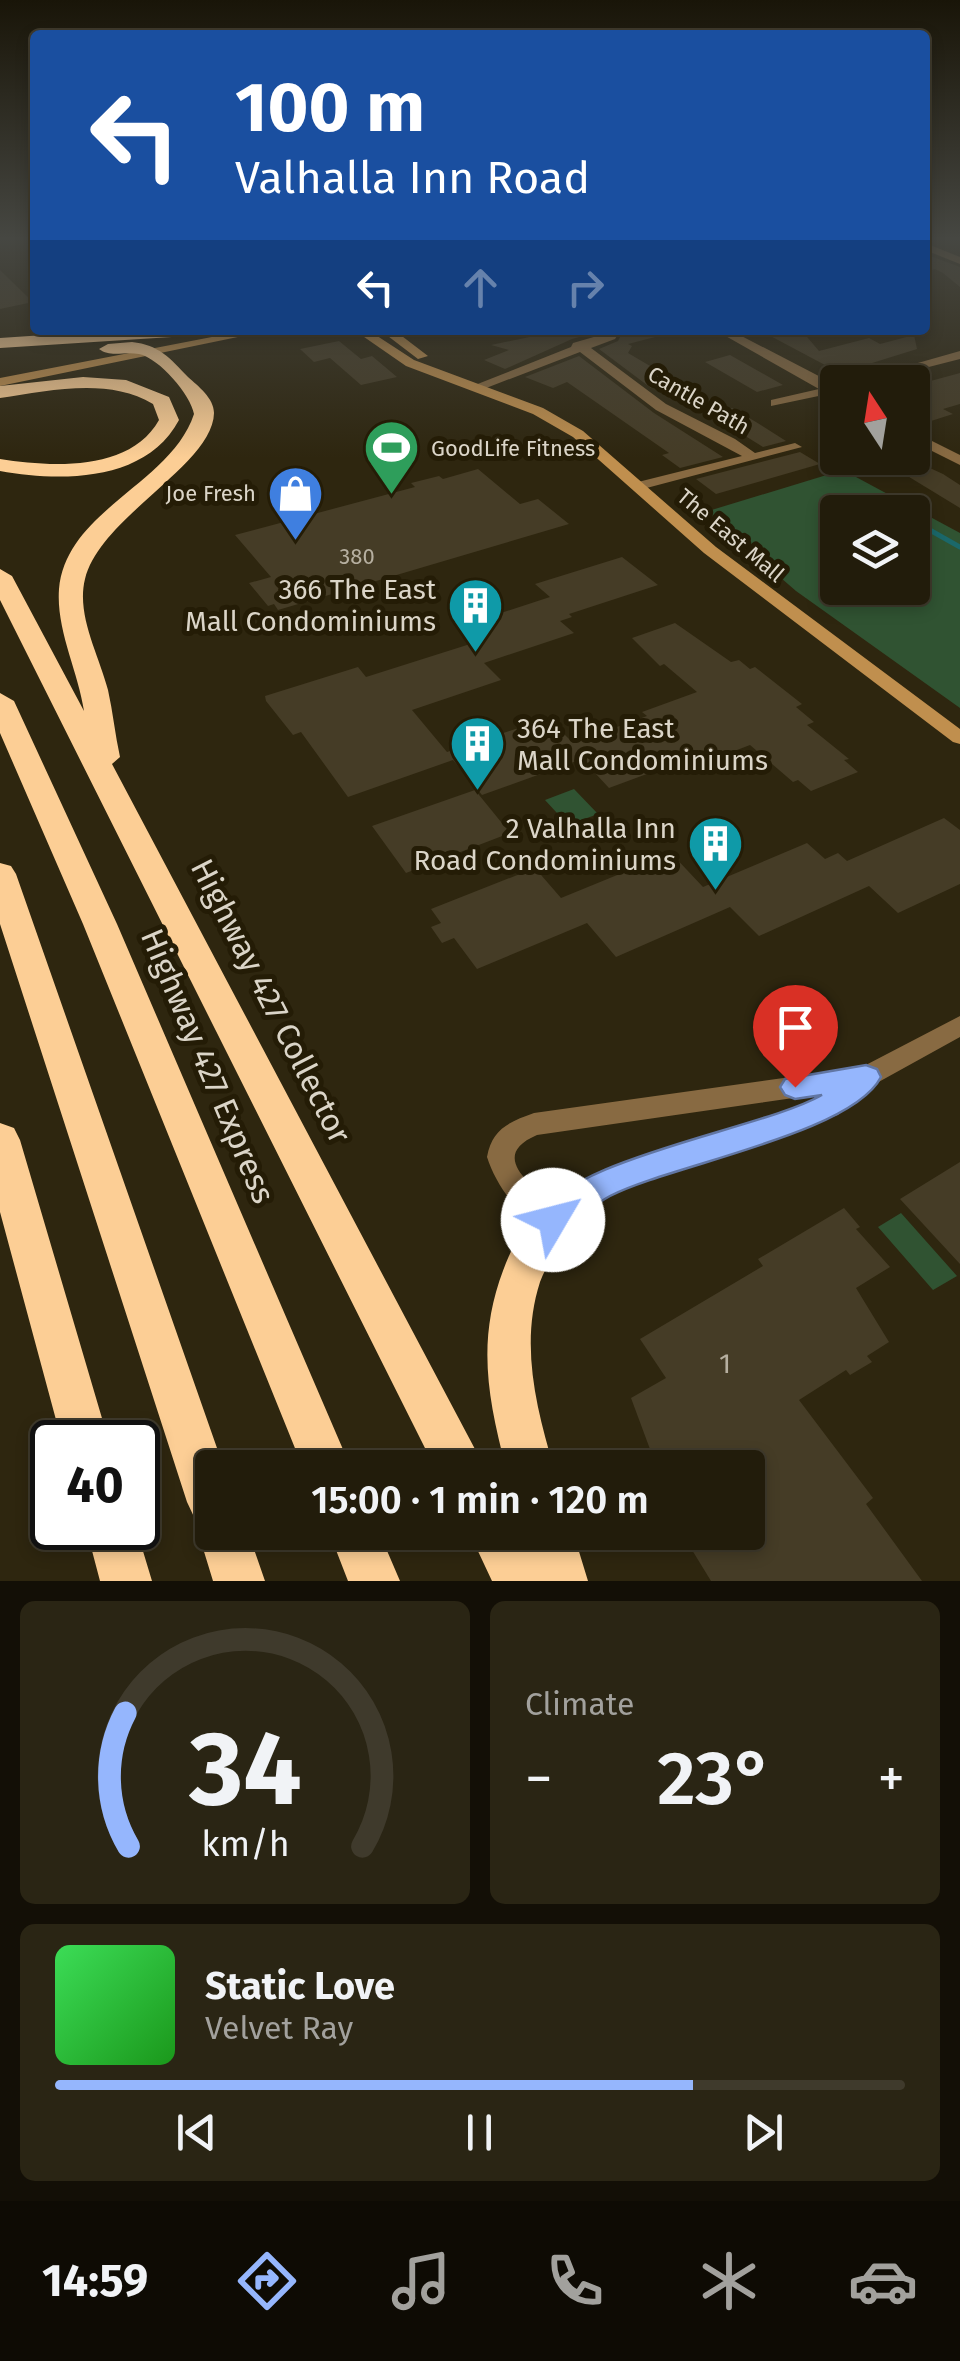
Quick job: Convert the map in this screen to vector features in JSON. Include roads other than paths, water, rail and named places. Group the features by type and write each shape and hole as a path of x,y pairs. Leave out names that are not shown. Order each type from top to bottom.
{"highway":[{"path":"0,344 131,335"},
{"path":"108,349 144,348 158,352 202,404 201,427 187,446 95,534 82,553 70,598 94,691 108,780"},
{"path":"0,392 71,385 132,388 162,401 169,420 156,440 107,463 46,471 0,464"},
{"name":"Highway 427 Collector","path":"0,576 452,1450"},
{"name":"Highway 427 Express","path":"0,701 100,924 319,1450"},
{"path":"0,874 195,1452"},
{"path":"0,1140 80,1420"},
{"path":"525,1450 509,1389 507,1332 519,1278 534,1246 553,1220"},
{"path":"107,1581 108,1550"},
{"path":"116,1550 126,1581"},
{"path":"229,1550 239,1581"},
{"path":"361,1550 374,1581"},
{"path":"503,1550 519,1581"},
{"path":"553,1550 562,1581"}],"main road":[{"path":"0,370 179,335"},
{"path":"0,382 241,335"},
{"name":"The East Mall","path":"368,335 410,363 570,429 781,606 960,738"},
{"name":"The East Mall","path":"393,335 426,358 462,375 471,385"}],"street":[{"path":"730,335 820,383"},
{"path":"471,385 611,336"},
{"name":"Cantle Path","path":"578,346 601,359 624,382 662,408 719,432 752,457"},
{"path":"922,365 960,355"},
{"path":"776,403 820,394"},
{"path":"930,445 960,461"},
{"name":"Cantle Path","path":"639,486 795,446"},
{"path":"866,1077 520,1128 507,1136 501,1146 501,1167 517,1190 553,1220 599,1186 828,1106 866,1077 960,1026"}],"waterway":[{"path":"930,530 960,547"}],"place":[{"name":"GoodLife Fitness","path":"392,497"},
{"name":"Joe Fresh","path":"295,542"},
{"name":"366 The East Mall Condominiums","path":"475,654"},
{"name":"364 The East Mall Condominiums","path":"478,793"},
{"name":"2 Valhalla Inn Road Condominiums","path":"715,893"}]}
